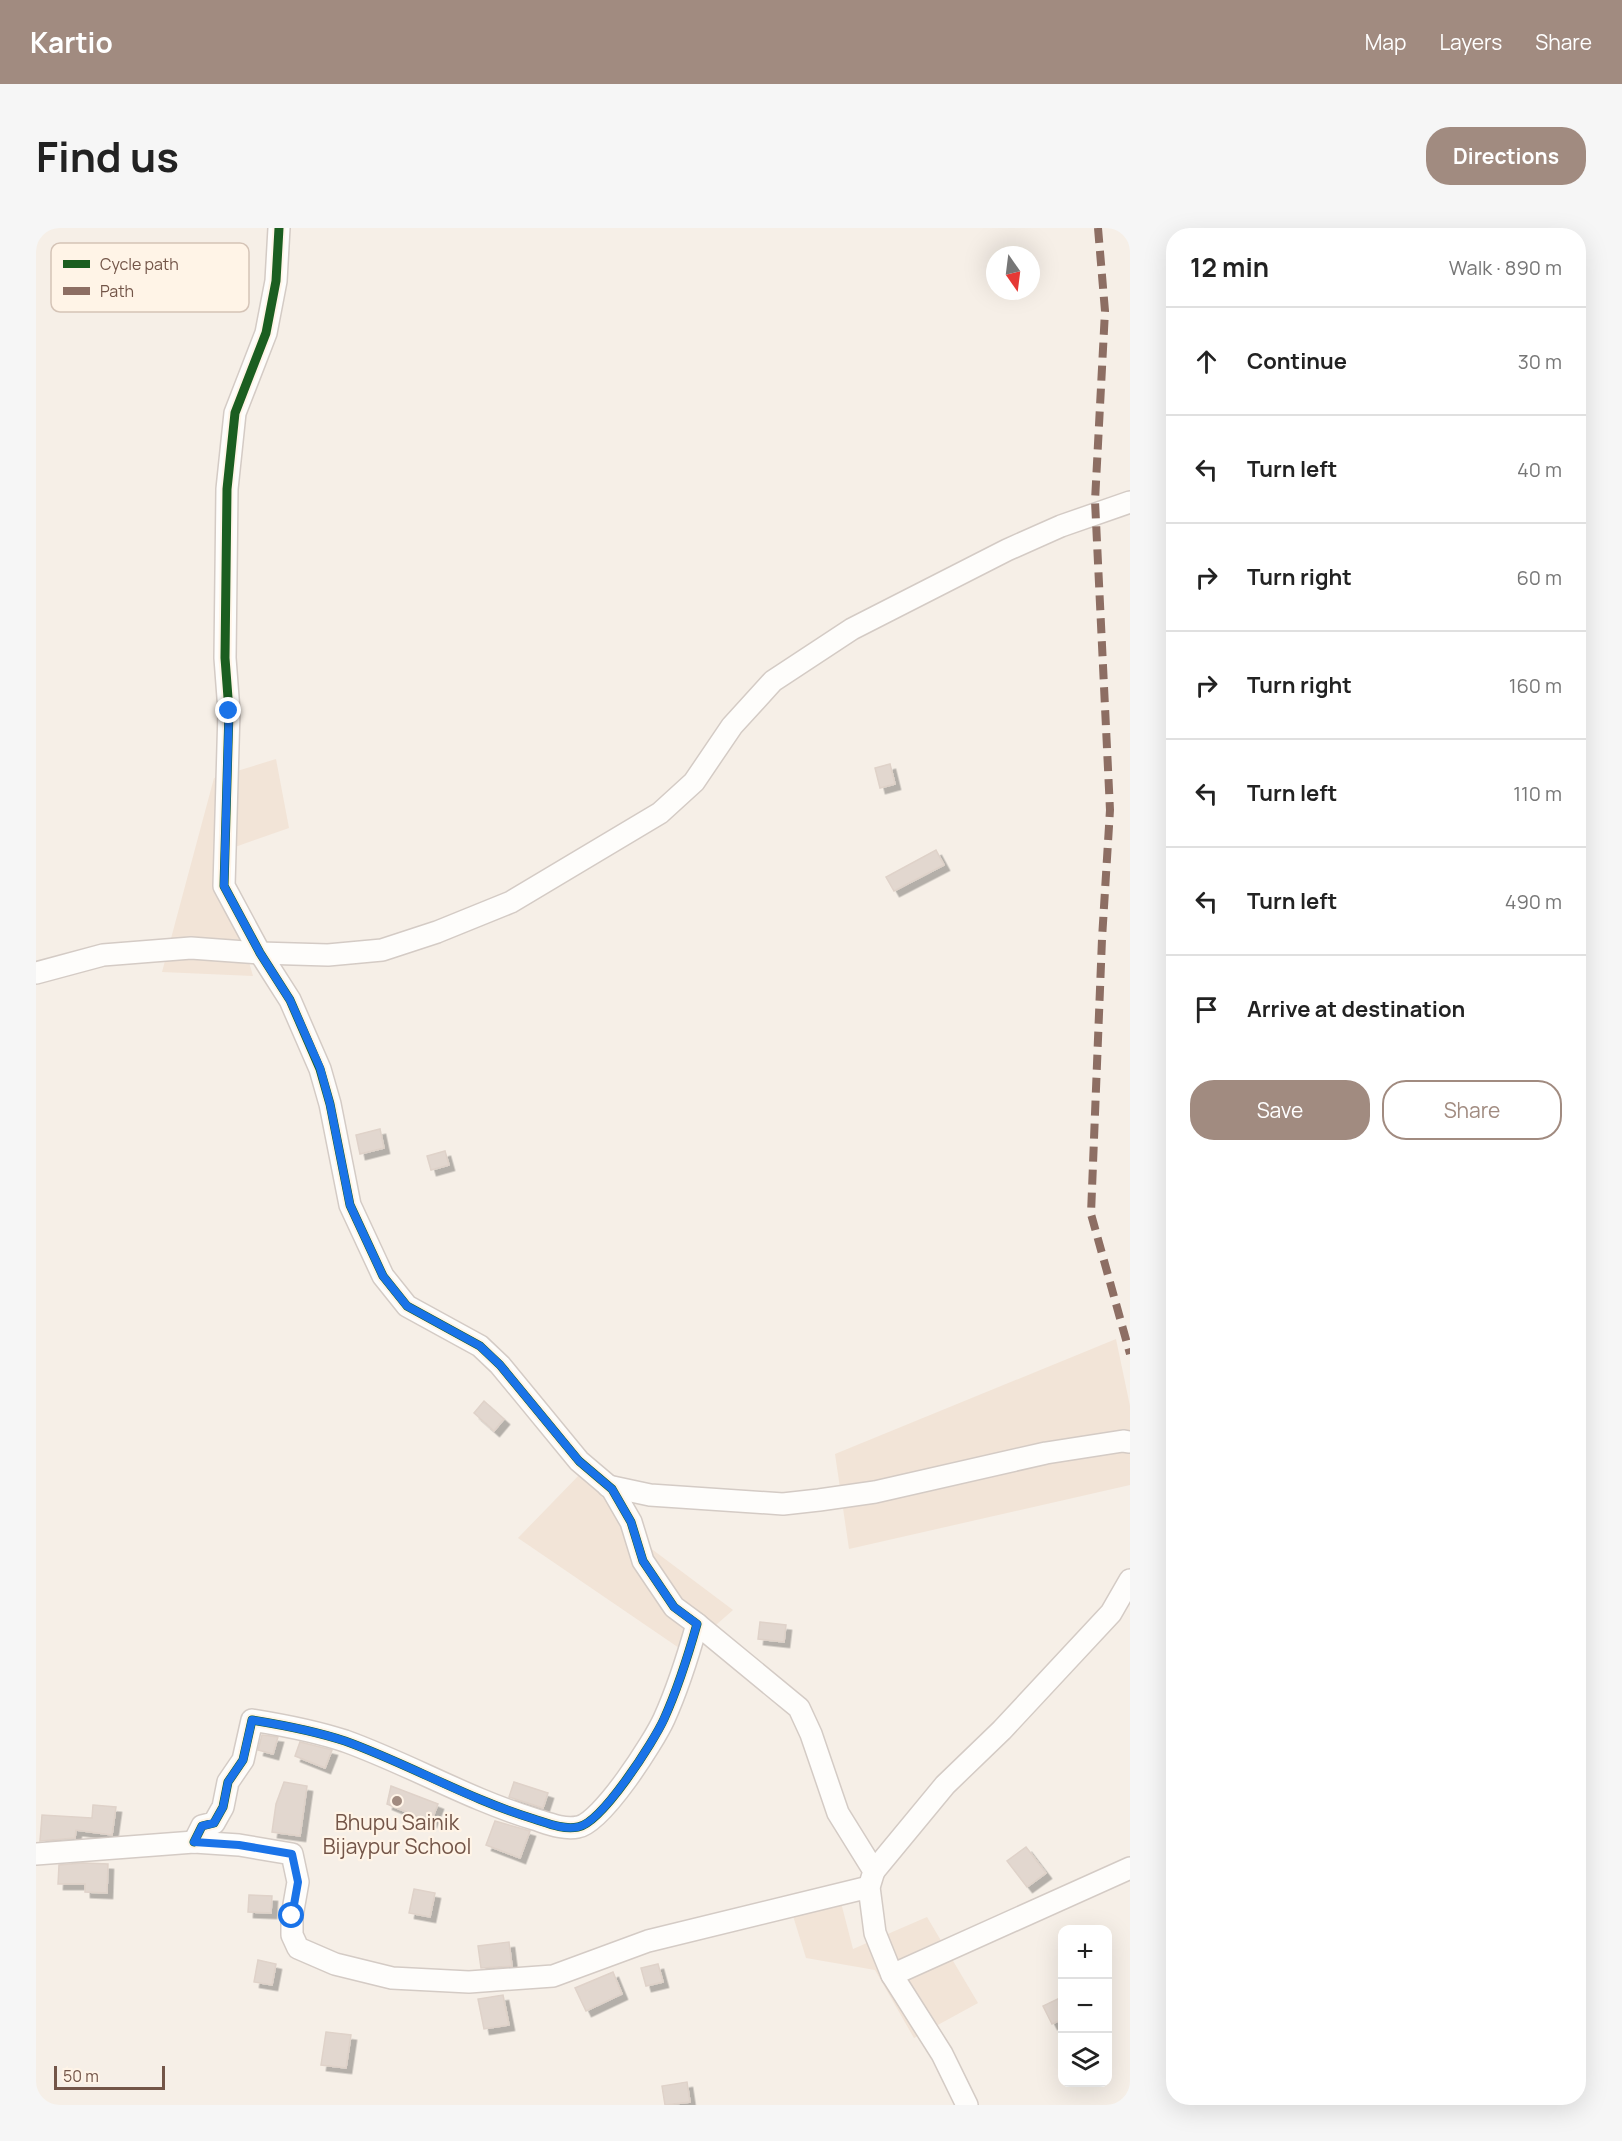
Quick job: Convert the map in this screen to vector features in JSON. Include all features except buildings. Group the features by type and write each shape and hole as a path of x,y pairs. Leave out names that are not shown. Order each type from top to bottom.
{"street":[{"path":"279,228 276,281 266,333 235,413 227,489 225,658 229,711 224,886 260,953 290,1000 320,1068 330,1104 350,1205 383,1276 407,1306 480,1346 500,1365 579,1461 612,1489 631,1522 643,1561 674,1607 799,1708 838,1814 871,1879 875,1933 892,1976 942,2054 967,2105"},
{"path":"36,973 103,955 191,948 328,955 382,950 437,932 511,902 660,813 694,782 732,726 773,681 852,629 1007,550 1061,526 1130,502"},
{"path":"608,1486 650,1495 783,1504 875,1492 1046,1453 1123,1441 1130,1442"},
{"path":"36,1854 194,1842 239,1845 292,1854 298,1882 292,1916 292,1935 298,1948 335,1964 392,1978 469,1982 553,1976 648,1941 871,1879 945,1785 1002,1730 1111,1612 1130,1580"},
{"path":"194,1842 202,1826 214,1823 223,1807 228,1782 243,1760 252,1720 286,1725 345,1741 510,1812 558,1827 579,1827 602,1811 624,1782 663,1721 684,1671 697,1624"},
{"path":"892,1976 1130,1868"}],"shaded area":[{"path":"276,759 289,828 235,847 227,885 253,976 162,972 214,778"},
{"path":"1116,1339 1130,1406 1130,1485 849,1549 835,1454"},
{"path":"584,1470 633,1535 733,1610 685,1652 518,1538"},
{"path":"838,1891 853,1949 927,1917 978,2003 914,2038 875,1970 806,1958 789,1903"}],"marked path":[{"path":"1098,228 1105,311 1095,501 1110,810 1102,939 1091,1214 1130,1354"}],"cycle path":[{"path":"194,1842 202,1826 214,1823 223,1807 228,1782 243,1760 252,1720 345,1741 510,1811 555,1826 578,1827 600,1812 613,1797 639,1762 658,1730 678,1684 697,1624 674,1607 643,1561 631,1522 612,1489 579,1461 500,1365 480,1346 407,1306 383,1276 350,1205 330,1104 320,1069 290,1000 260,953 224,886 229,711 225,658 227,489 235,413 266,333 276,281 279,228"}],"place":[{"name":"Bhupu Sainik Bijaypur School","path":"397,1801"}],"route":[{"path":"229,711 224,886 260,953 290,1000 320,1068 330,1104 350,1205 383,1276 407,1306 480,1346 500,1365 579,1461 612,1489 631,1522 643,1561 674,1607 697,1624 684,1671 663,1721 624,1782 602,1811 579,1827 558,1827 510,1812 468,1796 345,1741 286,1725 252,1720 243,1760 228,1782 223,1807 214,1823 202,1826 194,1842 239,1845 292,1854 298,1882 292,1916"}]}
